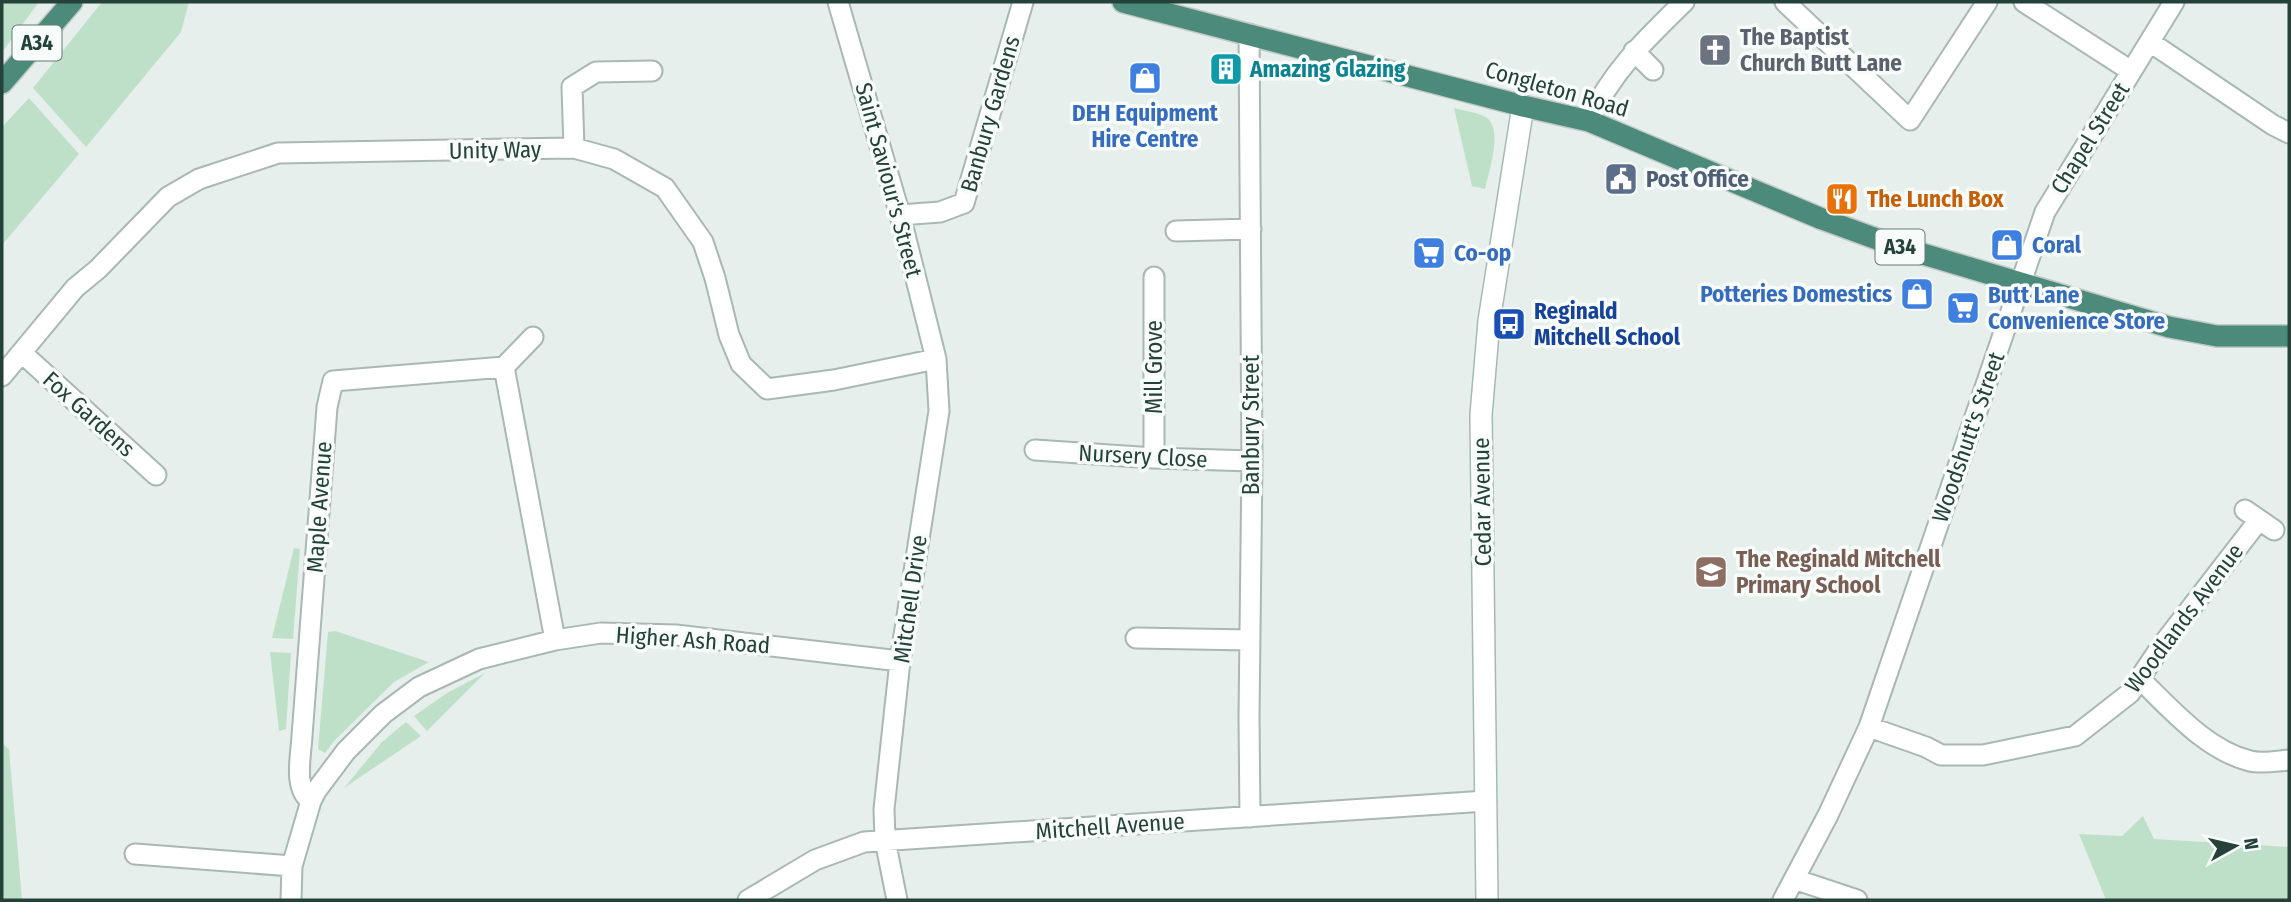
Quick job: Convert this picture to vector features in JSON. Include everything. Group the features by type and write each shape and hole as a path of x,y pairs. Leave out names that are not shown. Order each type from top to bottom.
{"highway":[{"name":"A34","path":"2,83 72,2"},
{"name":"Congleton Road","path":"1123,2 1588,121 1822,219 1896,246 2169,327 2217,336 2289,336"}],"main road":[{"name":"Cedar Avenue","path":"1487,900 1481,415 1489,321 1523,106"}],"street":[{"name":"Saint Saviour's Street","path":"838,2 900,215 936,359"},
{"name":"Banbury Gardens","path":"900,215 940,212 964,203 1023,2"},
{"path":"1588,121 1601,94 1634,51 1684,2"},
{"path":"1785,2 1910,120 1987,2"},
{"path":"2024,2 2131,71"},
{"name":"Chapel Street","path":"2020,281 2045,212 2174,2"},
{"name":"Banbury Street","path":"1249,33 1252,461 1250,817"},
{"path":"2150,42 2289,133"},
{"path":"1634,51 1653,70"},
{"path":"574,148 572,87 596,72 652,71"},
{"name":"Unity Way","path":"2,376 75,288 98,269 167,197 199,179 278,153 574,148 614,159 665,188 703,242 729,335 741,364 767,389 834,380 936,359"},
{"path":"1176,230 1251,229"},
{"name":"Mill Grove","path":"1154,277 1154,458"},
{"name":"Woodshutt's Street","path":"1783,900 1870,727 2020,281"},
{"path":"533,337 504,367 555,640"},
{"name":"Fox Gardens","path":"22,354 156,475"},
{"name":"Mitchell Drive","path":"897,900 885,840 884,809 901,661 939,411 936,359"},
{"name":"Maple Avenue","path":"311,802 305,797 300,786 302,736 327,407 333,381 504,367"},
{"name":"Nursery Close","path":"1035,450 1252,461"},
{"name":"Woodlands Avenue","path":"1870,727 1941,755 1983,755 2075,737 2130,693 2160,648 2259,520"},
{"name":"Higher Ash Road","path":"291,900 292,866 311,802 316,791 346,751 383,714 419,687 479,659 555,640 601,633 676,635 901,661"},
{"path":"1136,638 1250,640"},
{"path":"2140,679 2197,732 2225,751 2252,762 2289,760"},
{"name":"Mitchell Avenue","path":"748,900 815,860 864,842 1486,801"},
{"path":"135,854 292,866"},
{"path":"1794,879 1857,900"}],"green space":[{"path":"2,2 39,2 3,51 2,50"},
{"path":"102,2 189,2 181,32 86,147 33,88"},
{"path":"29,98 79,154 2,245 2,127"},
{"path":"1454,108 1480,114 1492,124 1494,151 1485,189 1472,186"},
{"path":"294,548 300,549 293,639 272,638"},
{"path":"335,631 429,662 394,682 325,753 318,749 328,632"},
{"path":"270,652 291,653 286,729 279,731"},
{"path":"485,673 427,731 414,716 447,693"},
{"path":"406,722 421,736 344,788 382,742"},
{"path":"2,743 9,749 22,900 2,900"},
{"path":"2143,816 2154,839 2289,847 2289,900 2106,900 2079,834 2122,836"}],"place":[{"name":"The Baptist Church Butt Lane","path":"1715,50"},
{"name":"Amazing Glazing","path":"1226,69"},
{"name":"DEH Equipment Hire Centre","path":"1145,78"},
{"name":"Post Office","path":"1621,179"},
{"name":"The Lunch Box","path":"1842,199"},
{"name":"Coral","path":"2007,245"},
{"name":"Co-op","path":"1429,253"},
{"name":"Potteries Domestics","path":"1917,294"},
{"name":"Butt Lane Convenience Store","path":"1963,308"},
{"name":"Reginald Mitchell School","path":"1509,324"},
{"name":"The Reginald Mitchell Primary School","path":"1711,572"}]}
